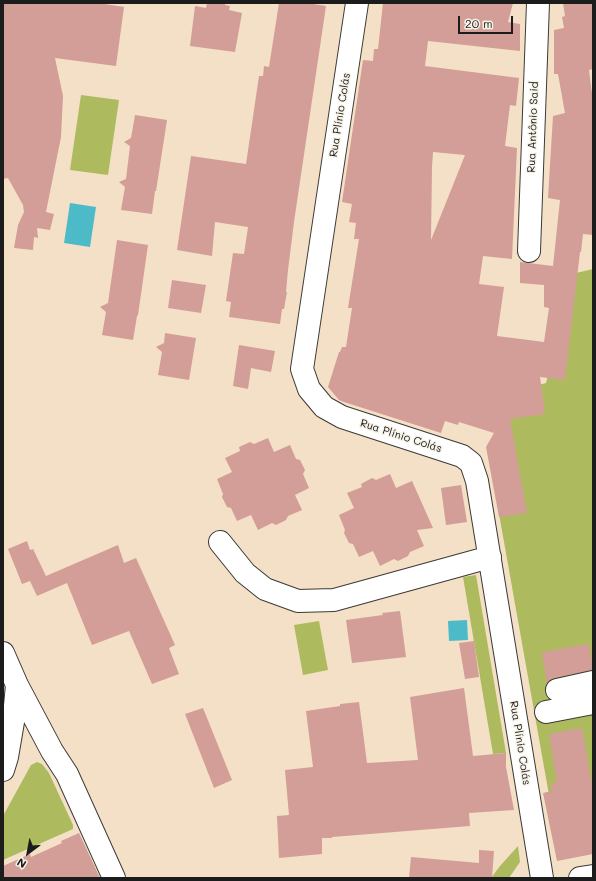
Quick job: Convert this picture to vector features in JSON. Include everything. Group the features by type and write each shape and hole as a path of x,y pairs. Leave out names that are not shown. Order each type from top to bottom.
{"street":[{"name":"Rua Plínio Colás","path":"357,3 302,369 309,389 324,407 336,414 462,456 471,463 477,481 542,878"},
{"name":"Rua Antônio Said","path":"528,251 538,3"},
{"path":"220,542 244,573 265,589 298,601 334,600 490,557"},
{"path":"3,653 17,685 52,751 67,774 114,878"},
{"path":"557,690 593,682"},
{"path":"3,770 7,757 14,716 17,685"},
{"path":"546,712 593,703"},
{"path":"580,878 593,876"}],"green space":[{"path":"81,95 119,100 108,175 70,170"},
{"path":"593,269 593,788 549,795 488,452 517,391 546,383 576,273"},
{"path":"476,575 506,753 493,754 463,577"},
{"path":"319,621 328,670 303,675 294,625"},
{"path":"37,762 42,764 49,773 73,825 73,829 3,860 3,816 31,765"},
{"path":"518,846 520,862 509,878 491,878 500,866"}],"water":[{"path":"70,203 96,207 90,247 64,243"},
{"path":"467,620 468,640 449,641 448,621"}],"building":[{"path":"3,3 98,3 124,7 116,66 55,58 63,96 61,137 46,212 54,214 50,230 37,228 38,238 34,237 33,250 14,248 18,225 24,212 23,205 8,178 3,179"},
{"path":"207,3 225,3 225,5 230,6 229,10 242,13 235,52 190,46 195,6 206,8"},
{"path":"279,3 307,3 326,6 294,222 287,292 284,309 282,309 280,324 229,317 231,302 226,301 233,253 244,254 248,227 215,222 212,256 177,250 191,156 246,164 259,76 263,76 264,66 269,67"},
{"path":"383,3 513,3 508,22 520,24 520,51 428,41 425,66 519,78 516,106 510,105 505,146 517,148 512,259 483,256 479,284 504,287 497,336 544,342 549,308 544,307 544,285 520,283 520,262 553,266 560,200 548,198 553,116 565,113 558,74 554,74 554,30 564,28 562,17 565,16 563,3 593,3 593,69 589,70 593,101 593,235 583,234 565,380 540,377 545,414 510,419 527,513 499,517 486,447 494,433 459,422 458,425 445,421 441,433 339,400 328,387 339,352 342,347 346,347 352,308 348,308 359,239 354,239 356,223 349,222 352,204 342,202 363,60 373,61 374,49 378,49","holes":["433,152 465,155 431,240"]},
{"path":"135,115 167,120 152,214 121,210 125,187 119,182 126,179 130,146 124,142 131,138"},
{"path":"117,240 148,245 133,340 102,335 106,312 100,307 108,303"},
{"path":"172,280 206,285 201,313 168,308"},
{"path":"165,333 196,338 189,380 158,375 162,352 156,347 164,343"},
{"path":"239,345 275,351 271,372 251,368 248,389 233,386"},
{"path":"268,438 274,452 290,445 296,459 300,460 305,470 303,474 309,488 295,495 302,510 288,516 286,520 276,525 272,523 258,530 251,515 237,521 231,508 227,507 222,497 223,494 217,479 232,472 225,458 240,451 239,447 250,442 254,444"},
{"path":"390,474 396,488 412,481 433,528 417,530 424,546 410,552 408,556 398,561 394,559 380,566 373,551 359,557 353,544 349,543 344,533 345,530 339,515 354,508 347,493 362,487 361,484 372,478 376,480"},
{"path":"461,485 467,522 446,525 441,488"},
{"path":"27,541 30,550 33,549 46,576 118,545 124,563 136,558 175,645 169,648 179,674 152,684 129,631 92,645 67,583 37,596 30,581 22,584 8,549"},
{"path":"400,611 406,657 352,663 346,620"},
{"path":"474,641 479,677 465,679 459,643"},
{"path":"589,644 593,670 554,678 547,684 542,652"},
{"path":"464,688 473,756 506,753 506,767 514,810 469,813 470,826 322,838 322,854 279,858 277,816 289,815 285,770 313,767 306,711 340,706 340,704 359,702 367,763 418,760 410,697"},
{"path":"203,708 232,780 214,788 185,714"},
{"path":"582,728 593,790 593,854 557,861 543,793 552,791 551,783 557,782 549,734"},
{"path":"79,833 100,878 3,878 3,866 30,854 31,857 62,843 61,841"},
{"path":"479,850 494,851 492,878 409,878 411,857 479,863"}]}
